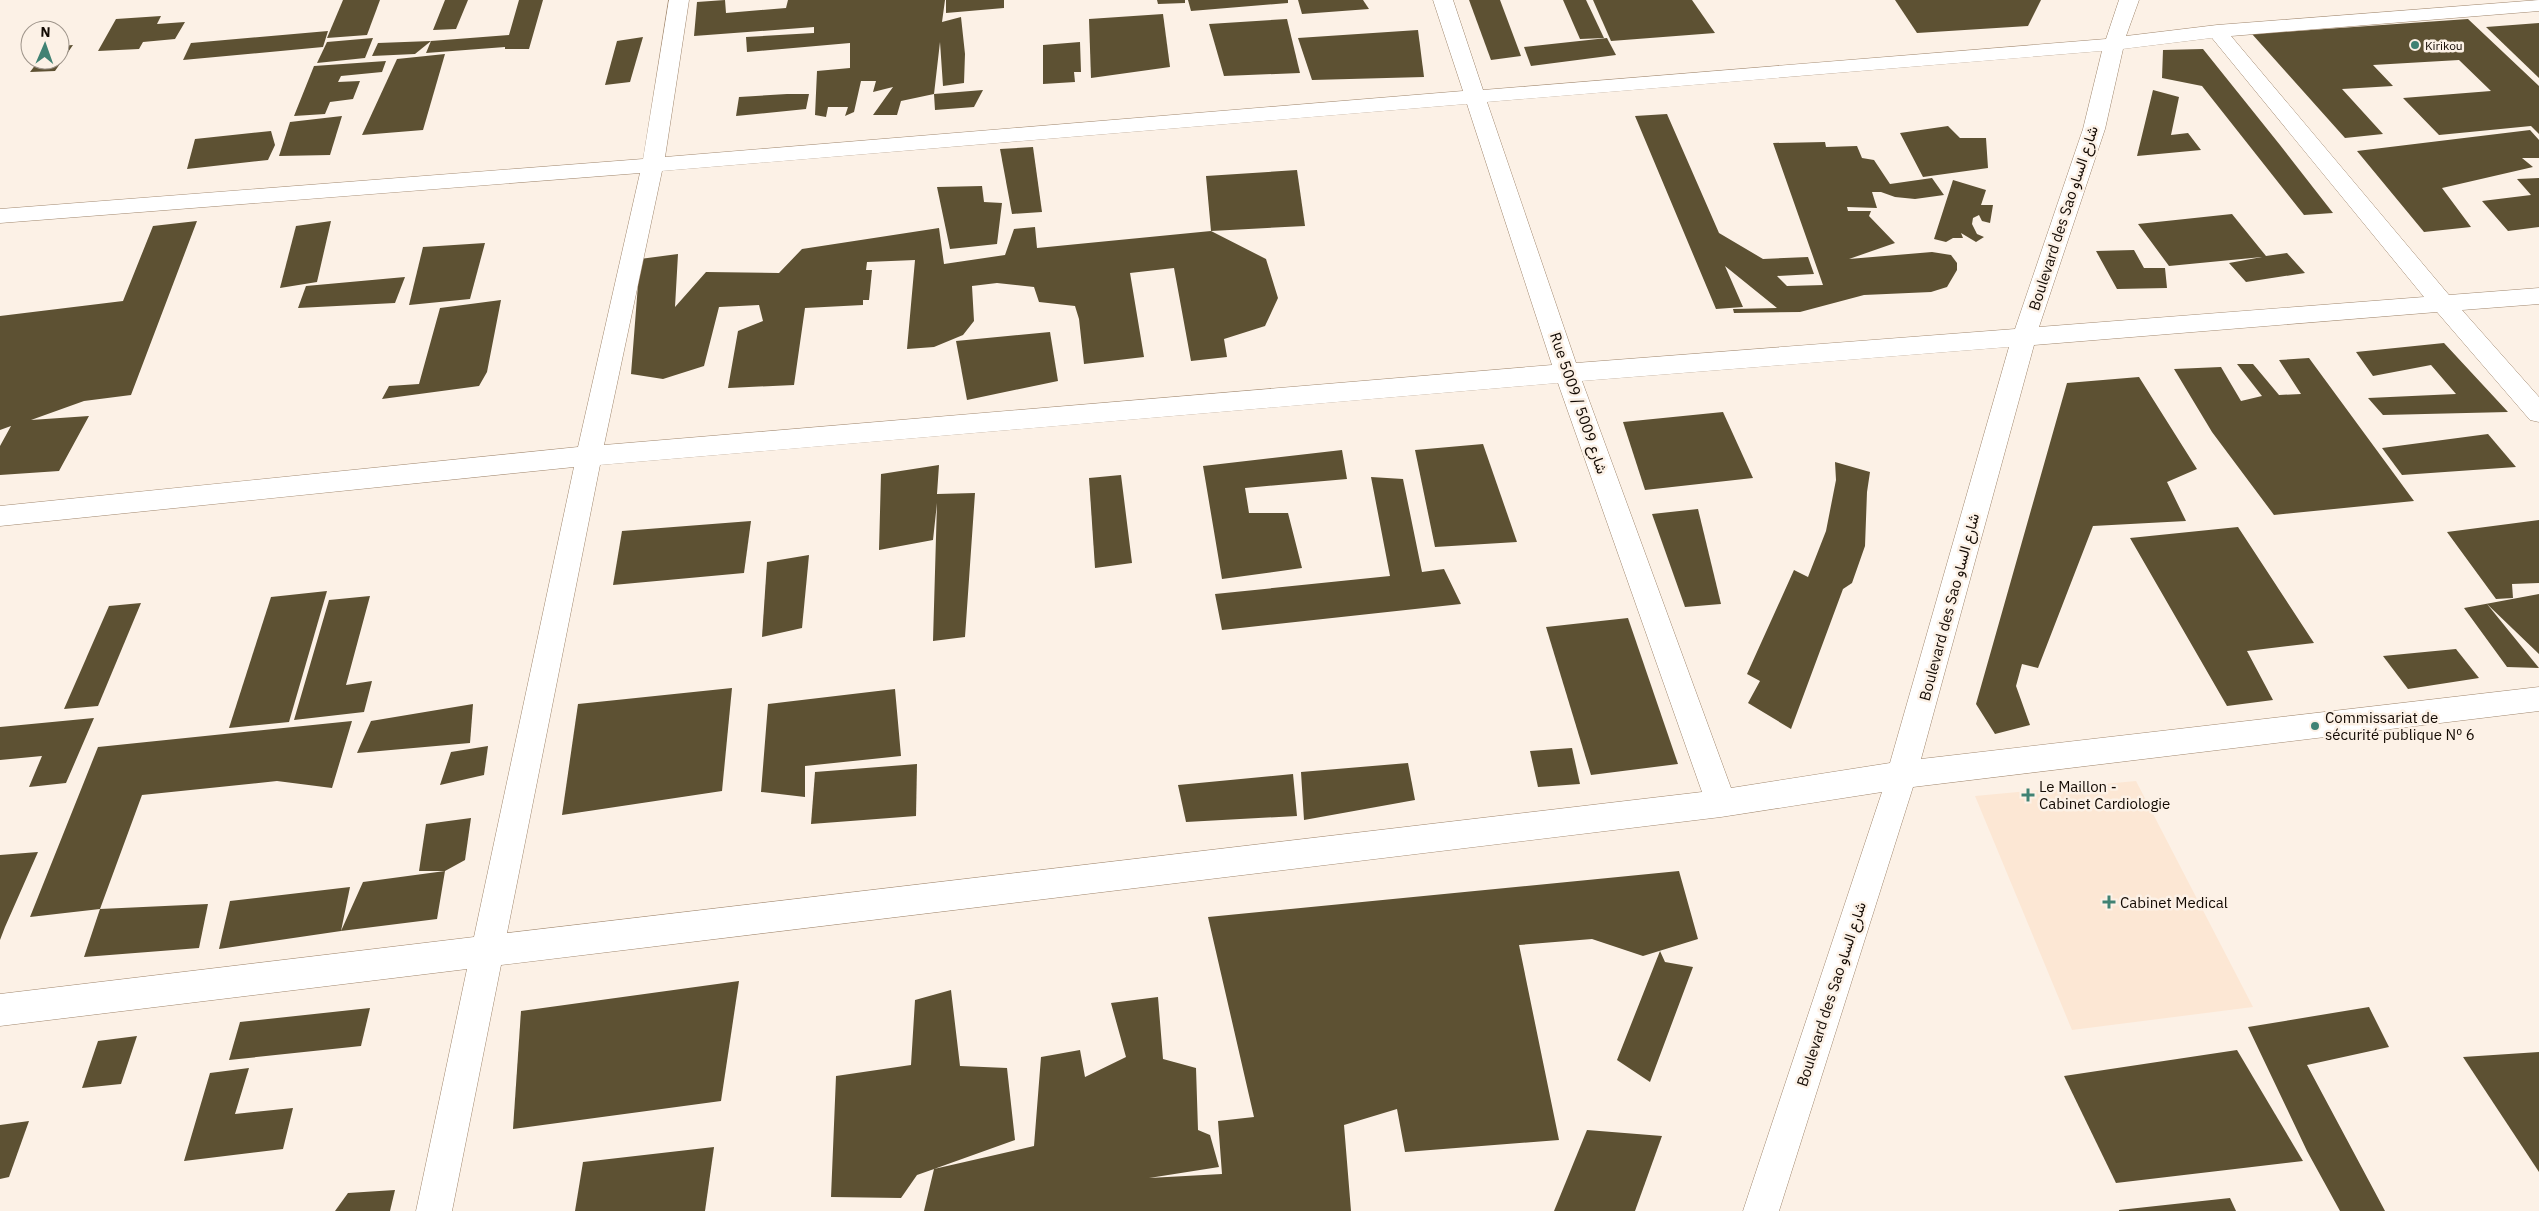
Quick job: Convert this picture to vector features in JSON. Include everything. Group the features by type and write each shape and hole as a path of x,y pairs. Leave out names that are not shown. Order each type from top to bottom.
{"street":[{"path":"434,1211 590,456 653,165 679,0"},
{"name":"Rue 5009 / شارع 5009","path":"1443,0 1567,373 1721,804"},
{"name":"Boulevard des Sao شارع الساو","path":"1761,1211 1902,775 2024,337 2094,128 2114,44 2129,0"},
{"path":"0,216 1476,98 2114,44 2216,31 2539,4"},
{"path":"2216,31 2444,305 2539,413"},
{"path":"0,516 590,456 1567,373 2539,296"},
{"path":"0,1010 488,950 1721,804 1902,775 2539,699"}],"shaded area":[{"name":"Cabinet Medical","path":"2136,781 2253,1007 2072,1030 1975,796"}],"building":[{"path":"343,0 380,0 367,35 327,38"},
{"path":"445,0 468,0 456,29 433,30"},
{"path":"519,0 543,0 529,49 505,49 505,47 426,53 431,41 509,35"},
{"path":"725,0 726,13 786,8 788,0 945,0 942,22 961,17 965,54 964,83 943,86 940,42 934,94 901,101 897,115 873,115 893,87 873,92 876,81 861,81 854,112 845,116 848,107 828,107 826,117 815,115 817,71 850,68 850,43 747,52 746,37 814,33 814,27 694,36 697,2"},
{"path":"946,0 1004,0 1004,8 946,13"},
{"path":"1157,0 1185,0 1185,3 1158,4"},
{"path":"1188,0 1288,0 1288,3 1191,11"},
{"path":"1298,0 1363,0 1369,9 1302,14"},
{"path":"1469,0 1500,0 1521,56 1491,60"},
{"path":"1563,0 1586,0 1604,38 1580,39"},
{"path":"1593,0 1692,0 1715,33 1611,41"},
{"path":"1895,0 2041,0 2028,26 1917,33"},
{"path":"1163,14 1170,67 1091,78 1089,19"},
{"path":"161,16 157,24 185,22 175,39 143,42 139,49 98,51 116,19"},
{"path":"1287,19 1300,73 1224,76 1209,24"},
{"path":"2468,19 2539,86 2539,134 2531,126 2439,135 2403,98 2491,91 2459,60 2373,65 2393,86 2342,89 2383,134 2345,138 2252,34"},
{"path":"2539,23 2539,78 2486,27"},
{"path":"1418,30 1424,77 1312,80 1298,38"},
{"path":"328,31 323,47 183,60 191,43"},
{"path":"643,37 630,82 605,85 617,41"},
{"path":"373,38 365,58 317,63 327,42"},
{"path":"1607,38 1616,55 1531,66 1524,47"},
{"path":"431,41 415,54 372,56 378,43"},
{"path":"1080,42 1081,72 1074,72 1075,82 1043,84 1043,45"},
{"path":"2203,49 2333,213 2304,215 2202,86 2162,78 2163,50"},
{"path":"445,54 423,130 362,135 397,59"},
{"path":"386,61 382,72 341,76 338,82 360,81 353,99 330,102 325,114 294,116 314,66"},
{"path":"32,70 56,70 55,71 30,72"},
{"path":"983,90 974,107 935,110 934,94"},
{"path":"2153,90 2179,97 2171,135 2188,133 2201,150 2137,156"},
{"path":"809,94 806,109 736,116 739,97"},
{"path":"1667,114 1719,233 1763,259 1808,257 1814,274 1777,276 1787,286 1823,285 1773,143 1825,142 1826,147 1857,146 1862,158 1874,160 1890,184 1932,178 1944,195 1915,199 1872,192 1877,208 1847,207 1848,211 1871,211 1869,216 1895,243 1849,259 1932,252 1951,255 1957,263 1957,270 1947,287 1931,292 1864,295 1800,312 1734,313 1733,309 1777,308 1725,266 1743,307 1716,309 1635,116"},
{"path":"342,116 330,155 279,156 290,122"},
{"path":"1948,126 1960,138 1986,138 1988,168 1923,177 1900,133"},
{"path":"2530,130 2539,140 2539,158 2522,158 2533,167 2442,188 2471,227 2424,232 2357,151"},
{"path":"271,131 275,145 268,160 187,169 195,139"},
{"path":"1033,147 1042,212 1012,214 1000,149"},
{"path":"1297,170 1305,226 1211,231 1206,176"},
{"path":"2539,178 2539,227 2508,231 2482,201 2531,195 2517,179"},
{"path":"1953,180 1986,190 1981,205 1993,205 1990,223 1982,221 1979,215 1973,218 1972,224 1977,234 1984,237 1976,242 1961,233 1963,238 1953,238 1946,242 1934,239"},
{"path":"982,186 984,202 1002,203 997,244 950,249 937,187"},
{"path":"2232,214 2266,256 2287,253 2305,273 2246,282 2229,263 2262,257 2169,266 2138,224"},
{"path":"197,221 131,395 84,401 31,420 89,416 59,471 0,475 0,446 11,426 0,430 0,316 123,301 153,226"},
{"path":"331,221 317,282 280,288 296,226"},
{"path":"1035,227 1037,248 1211,231 1266,259 1278,298 1265,326 1224,339 1227,357 1191,361 1174,268 1130,273 1144,357 1084,364 1079,319 1075,306 1039,302 1034,287 997,283 972,286 974,321 963,335 934,347 907,349 915,260 867,262 866,270 872,270 869,300 863,300 863,305 805,308 794,385 728,388 738,331 763,321 759,305 719,307 704,366 663,379 631,374 640,259 678,254 675,307 706,272 779,273 802,249 939,228 944,264 1005,255 1014,229"},
{"path":"485,243 470,299 409,305 423,247"},
{"path":"2134,250 2144,268 2165,268 2167,288 2117,289 2096,251"},
{"path":"405,277 395,303 298,308 306,286"},
{"path":"501,300 487,372 479,386 382,399 389,386 419,384 440,308"},
{"path":"1050,332 1058,381 967,400 956,341"},
{"path":"2444,343 2508,412 2383,415 2368,398 2456,394 2431,365 2373,376 2356,352"},
{"path":"2309,358 2414,501 2274,515 2212,432 2174,369 2221,367 2241,401 2262,396 2237,364 2253,364 2279,395 2301,394 2279,360"},
{"path":"2139,377 2197,469 2167,482 2186,521 2093,526 2038,668 2022,664 2016,686 2030,725 1995,734 1976,704 2067,383"},
{"path":"1723,412 1753,478 1645,490 1623,422"},
{"path":"2488,434 2516,467 2402,475 2382,448"},
{"path":"1483,444 1517,542 1435,547 1415,450"},
{"path":"1342,450 1347,479 1245,488 1249,513 1288,513 1302,568 1222,579 1203,466"},
{"path":"1835,462 1870,472 1867,492 1865,546 1852,583 1843,589 1791,729 1748,703 1760,681 1747,674 1794,570 1808,577 1826,531 1836,480"},
{"path":"939,465 937,494 975,493 965,637 933,641 937,503 933,540 879,550 881,474"},
{"path":"1121,475 1132,563 1095,568 1089,478"},
{"path":"1371,477 1403,479 1422,572 1444,569 1461,604 1222,630 1215,594 1390,576"},
{"path":"1698,509 1721,604 1685,607 1652,514"},
{"path":"2539,520 2539,583 2512,584 2513,598 2496,599 2447,532"},
{"path":"751,521 744,573 613,585 622,531"},
{"path":"2238,527 2314,643 2247,651 2273,700 2227,706 2130,538"},
{"path":"809,555 802,628 762,637 767,562"},
{"path":"327,591 289,722 229,728 271,597"},
{"path":"2539,594 2539,654 2487,604 2539,668 2507,667 2464,608"},
{"path":"370,596 346,685 372,681 364,712 294,720 329,600"},
{"path":"141,603 98,706 64,709 109,606"},
{"path":"1628,618 1678,764 1591,775 1546,627"},
{"path":"2456,649 2479,678 2408,689 2383,656"},
{"path":"732,688 722,791 562,815 578,704"},
{"path":"895,689 901,756 805,766 805,797 761,792 768,704"},
{"path":"473,704 470,743 357,753 371,721"},
{"path":"94,718 66,783 29,787 42,756 0,760 0,727"},
{"path":"352,721 332,788 277,781 142,795 100,909 30,917 98,747"},
{"path":"488,746 484,775 440,785 451,752"},
{"path":"1572,748 1580,784 1538,787 1530,751"},
{"path":"1408,763 1415,800 1304,820 1301,772"},
{"path":"917,764 916,816 811,824 815,772"},
{"path":"1293,774 1297,816 1186,822 1178,785"},
{"path":"471,818 465,860 445,871 419,871 426,824"},
{"path":"38,852 5,927 0,940 0,855"},
{"path":"445,871 437,919 341,931 363,882"},
{"path":"1679,871 1698,939 1643,956 1592,939 1519,945 1559,1140 1405,1152 1397,1109 1344,1125 1351,1211 924,1211 934,1169 1034,1146 1041,1057 1080,1050 1085,1077 1126,1057 1111,1003 1158,997 1163,1059 1196,1068 1198,1130 1210,1135 1219,1167 1149,1178 1222,1174 1218,1121 1254,1117 1208,917"},
{"path":"350,887 341,931 219,949 230,901"},
{"path":"208,904 199,948 84,957 100,909"},
{"path":"1660,951 1665,962 1693,967 1650,1082 1617,1060"},
{"path":"739,981 721,1101 513,1129 521,1011"},
{"path":"951,990 960,1066 1007,1068 1015,1140 917,1175 901,1198 831,1197 836,1076 911,1065 915,1000"},
{"path":"2369,1007 2389,1047 2307,1065 2385,1211 2340,1211 2307,1151 2248,1027"},
{"path":"370,1008 361,1046 229,1060 240,1022"},
{"path":"137,1036 121,1084 82,1088 98,1041"},
{"path":"2237,1050 2303,1161 2116,1183 2064,1076"},
{"path":"2539,1052 2539,1172 2463,1057"},
{"path":"249,1068 235,1114 293,1108 283,1149 184,1161 210,1073"},
{"path":"29,1121 9,1177 0,1179 0,1125"},
{"path":"1587,1130 1662,1136 1635,1211 1554,1211"},
{"path":"714,1147 705,1211 575,1211 583,1162"},
{"path":"395,1190 390,1211 335,1211 348,1193"},
{"path":"2230,1198 2236,1211 2119,1211 2119,1210"}],"place":[{"name":"Kirikou","path":"2415,45"},
{"name":"Commissariat de sécurité publique Nº 6","path":"2315,726"},
{"name":"Le Maillon - Cabinet Cardiologie","path":"2028,795"},
{"name":"Cabinet Medical","path":"2109,902"}]}
